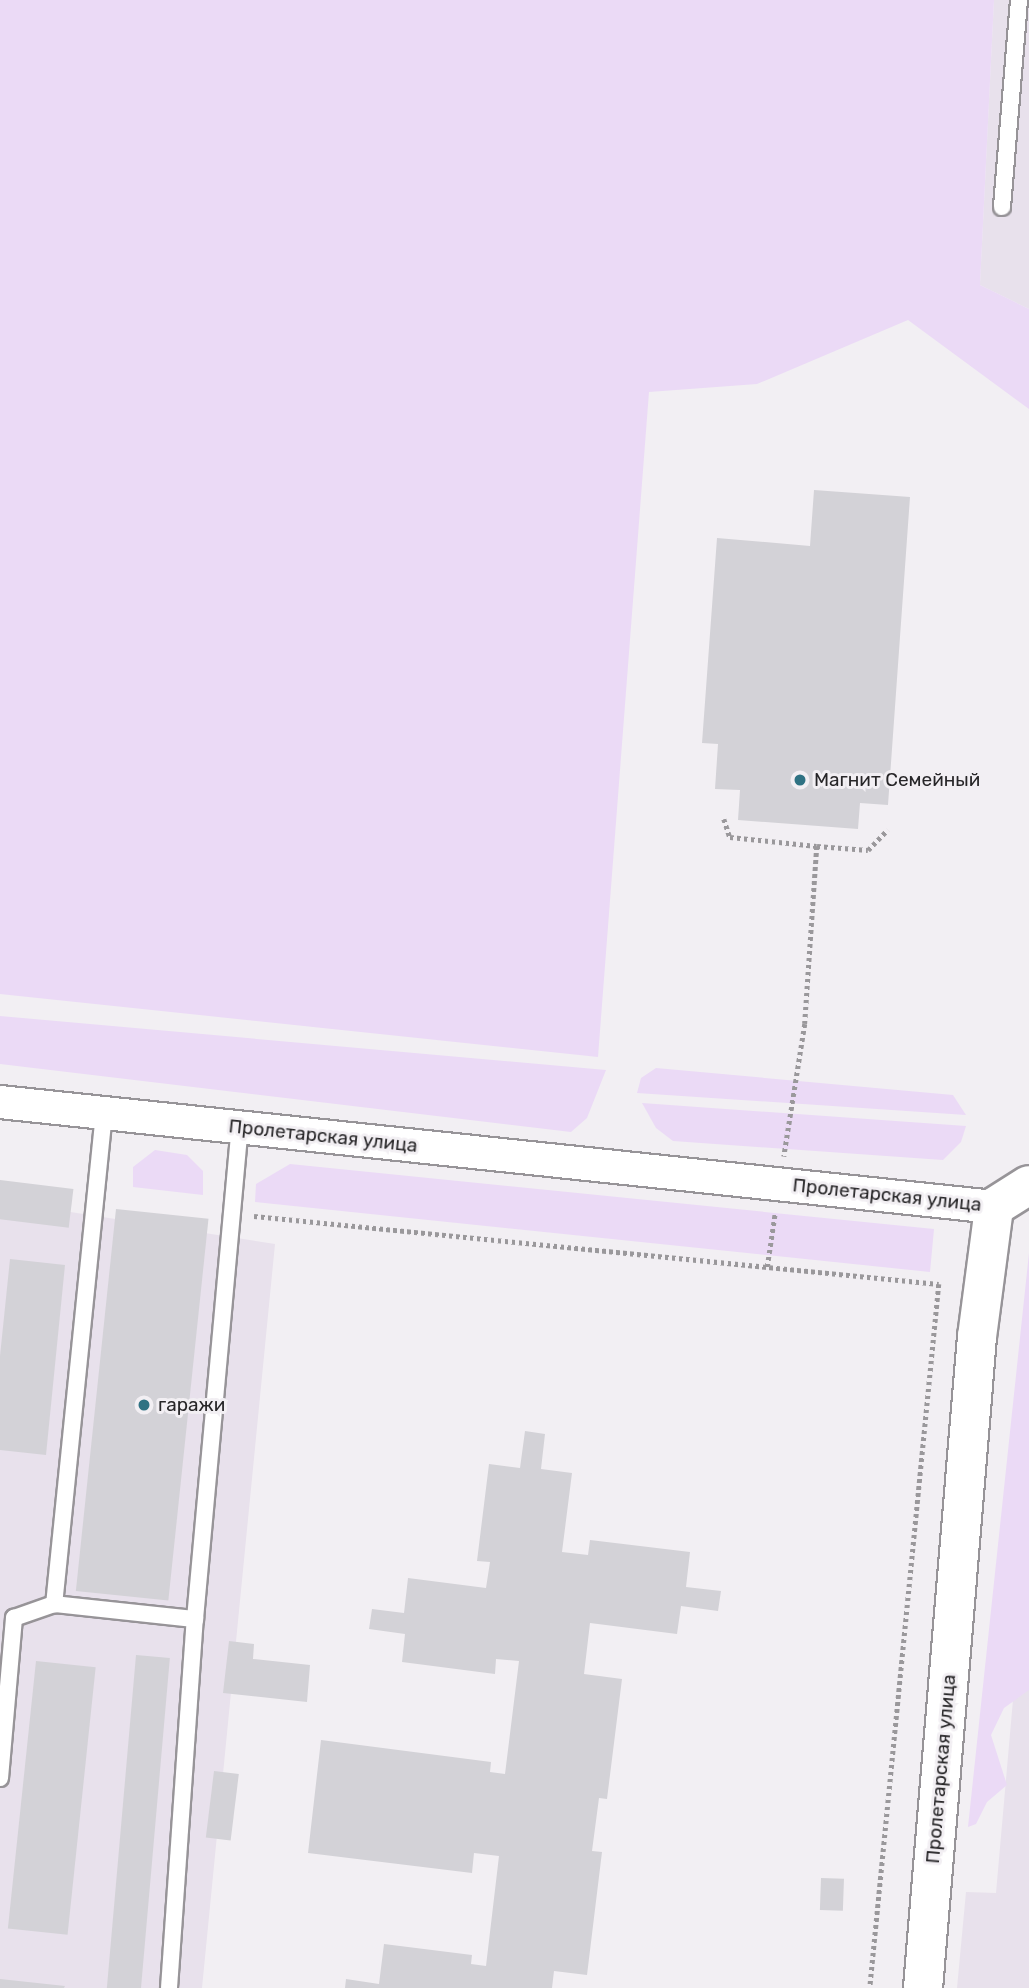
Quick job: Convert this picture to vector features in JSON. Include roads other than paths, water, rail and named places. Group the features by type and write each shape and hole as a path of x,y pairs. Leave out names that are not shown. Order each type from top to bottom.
{"street":[{"name":"Пролетарская улица","path":"0,1102 994,1207 976,1337 923,1988"},
{"path":"994,1207 1029,1185"}],"lane":[{"path":"1002,207 1019,0"},
{"path":"54,1604 104,1113"},
{"path":"169,1988 195,1619 240,1127"},
{"path":"0,1778 14,1618 54,1604 195,1619"}],"place":[{"name":"Магнит Семейный","path":"800,780"},
{"name":"гаражи","path":"144,1405"}]}
